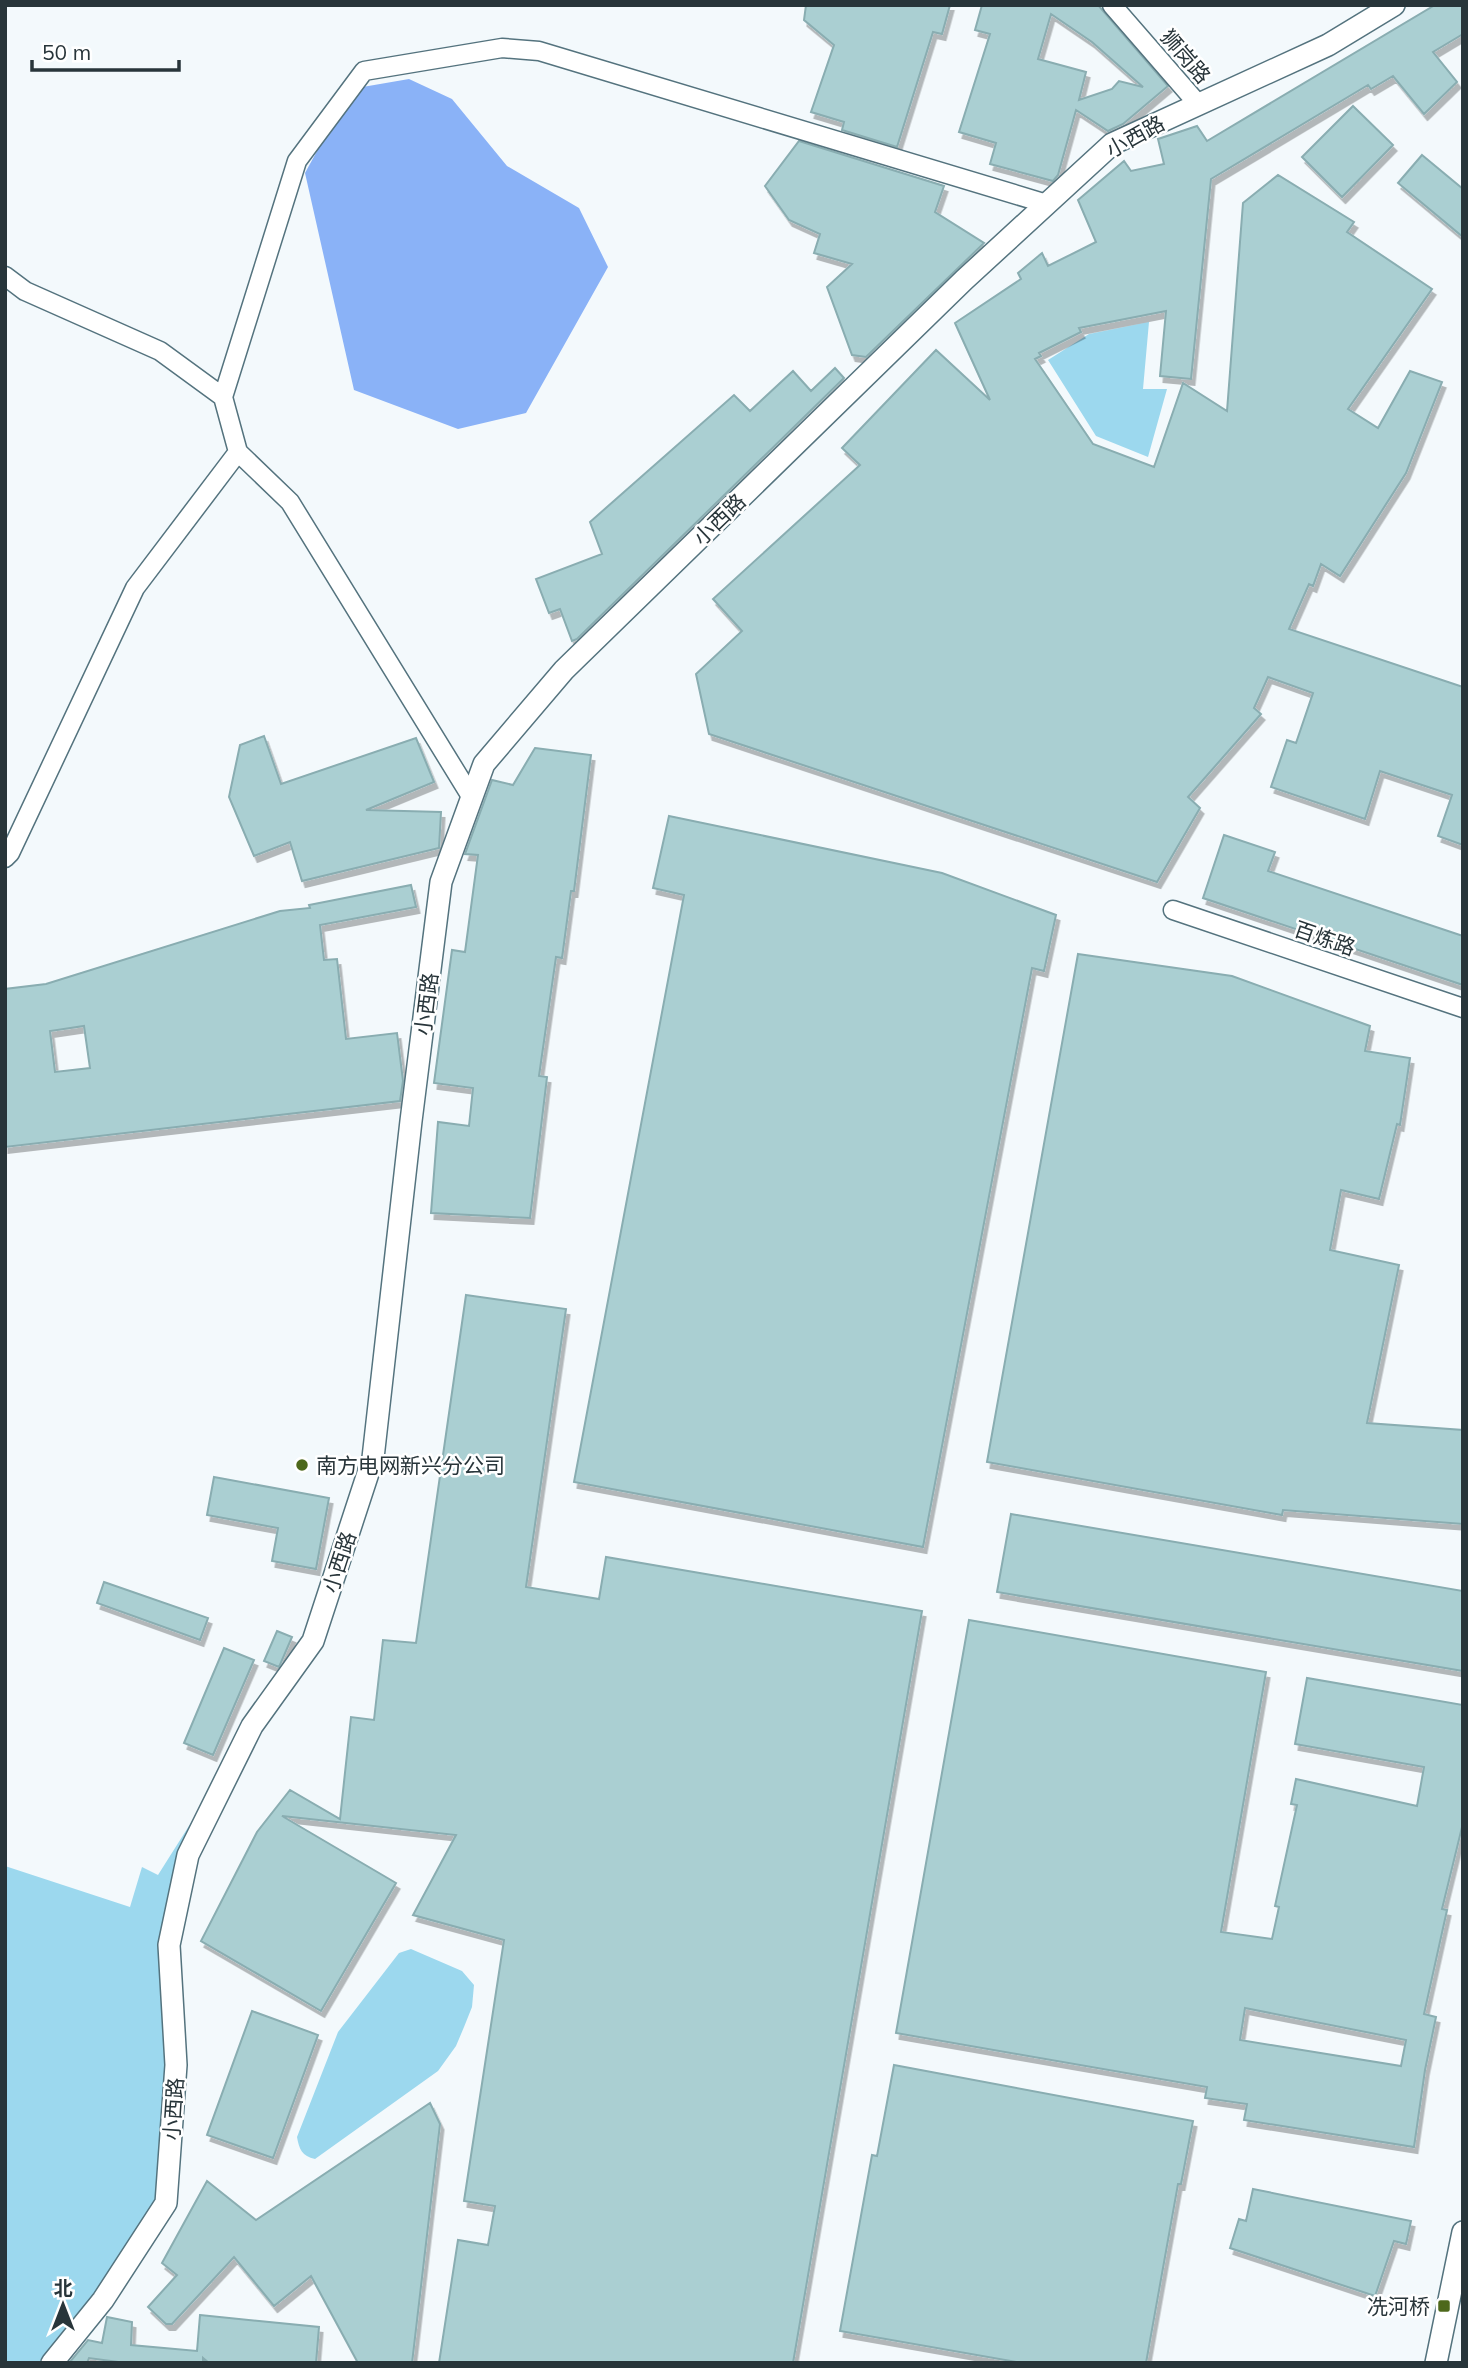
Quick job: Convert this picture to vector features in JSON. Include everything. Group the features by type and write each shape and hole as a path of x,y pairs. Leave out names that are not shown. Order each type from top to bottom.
{"street":[{"name":"狮岗路","path":"1112,5 1198,104"},
{"name":"小西路","path":"52,2363 103,2300 166,2203 176,2065 169,1945 188,1855 252,1726 313,1641 373,1458 441,882 484,764 564,670 944,299 1112,144 1328,45 1394,5"},
{"path":"472,797 290,502 238,452 223,397 297,161 364,71 502,48 539,51 1047,204"},
{"path":"5,276 25,291 160,351 223,397"},
{"path":"5,858 10,853 135,587 238,452"},
{"name":"百炼路","path":"1173,910 1463,1008"},
{"path":"1436,2363 1463,2232"}],"shaded area":[{"path":"1149,322 1143,389 1167,389 1148,457 1096,436 1048,360 1089,334"},
{"path":"252,1726 188,1855 169,1945 166,2203 52,2363 5,2363 5,1866 130,1907 142,1867 158,1875"},
{"path":"411,1949 462,1971 474,1985 472,2007 456,2046 438,2071 315,2159 307,2156 300,2148 297,2137 338,2032 399,1953"}],"water":[{"path":"409,79 452,99 507,166 579,208 608,267 526,413 458,429 354,390 305,173 351,89"}],"building":[{"path":"806,5 950,5 942,34 933,32 897,147 842,130 844,122 811,112 834,45 804,20"},
{"path":"982,5 1098,5 1168,86 1123,124 1108,131 1076,110 1058,175 1053,181 990,164 996,143 959,132 990,34 975,30","holes":["1051,14 1092,42 1143,87 1119,81 1112,89 1079,100 1086,72 1038,59"]},
{"path":"1435,5 1463,5 1463,34 1433,52 1457,82 1424,114 1393,76 1371,89 1368,85 1211,179 1191,379 1160,376 1166,311 1079,328 1081,332 1039,353 1041,356 1035,359 1093,444 1154,467 1183,383 1227,411 1243,203 1278,175 1354,222 1347,232 1432,289 1348,409 1378,428 1410,371 1442,382 1406,473 1340,576 1321,564 1313,586 1309,584 1289,629 1463,687 1463,845 1438,836 1452,795 1380,771 1365,819 1271,787 1287,740 1296,743 1313,693 1268,677 1254,708 1261,714 1188,797 1200,808 1157,882 709,734 696,674 742,631 713,599 860,465 842,448 936,350 990,400 955,323 1021,279 1018,273 1042,253 1048,266 1096,242 1078,200 1124,161 1131,171 1164,164 1158,139 1197,126 1207,141"},
{"path":"1353,106 1393,145 1342,197 1302,157"},
{"path":"799,141 944,186 935,212 984,243 866,357 852,355 827,287 852,264 814,253 820,234 789,220 765,186"},
{"path":"1422,155 1463,189 1463,237 1398,183"},
{"path":"835,368 844,378 572,641 560,609 549,613 536,579 602,554 590,522 734,395 750,411 793,371 811,391"},
{"path":"264,736 281,784 416,738 434,782 366,810 441,812 439,848 302,881 290,842 254,856 229,797 240,745"},
{"path":"535,748 591,755 574,891 571,891 562,958 556,957 539,1076 547,1077 530,1218 431,1213 438,1122 469,1126 473,1088 434,1083 452,950 465,952 478,855 465,854 492,780 513,785"},
{"path":"669,816 942,873 1056,915 1044,971 1032,968 923,1547 574,1482 684,895 653,888"},
{"path":"1224,835 1275,852 1268,871 1463,936 1463,985 1203,898"},
{"path":"411,885 416,907 320,925 324,960 337,959 346,1039 397,1033 403,1081 400,1101 5,1147 5,989 46,984 280,911 310,908 309,905","holes":["84,1026 90,1068 55,1072 50,1031"]},
{"path":"1078,954 1232,976 1370,1026 1365,1051 1410,1058 1400,1125 1397,1124 1379,1199 1341,1190 1330,1250 1399,1265 1367,1423 1463,1430 1463,1524 1283,1510 1282,1515 987,1462"},
{"path":"466,1295 566,1309 526,1587 599,1599 606,1557 922,1611 793,2363 439,2363 458,2240 488,2245 495,2206 464,2201 504,1940 413,1915 456,1835 282,1816 396,1883 321,2011 201,1941 257,1832 290,1790 340,1819 351,1717 374,1720 383,1640 416,1643"},
{"path":"214,1477 329,1498 316,1569 272,1561 278,1528 207,1515"},
{"path":"1011,1514 1463,1591 1463,1671 997,1592"},
{"path":"104,1582 208,1618 200,1640 97,1603"},
{"path":"969,1620 1266,1672 1221,1932 1272,1939 1279,1907 1275,1906 1297,1805 1291,1804 1296,1779 1417,1806 1424,1767 1295,1744 1307,1678 1463,1705 1463,1823 1442,1909 1447,1910 1424,2014 1436,2017 1414,2147 1244,2120 1247,2104 1205,2098 1207,2087 896,2033","holes":["1245,2008 1406,2040 1401,2066 1240,2040"]},
{"path":"277,1631 292,1637 279,1667 264,1661"},
{"path":"224,1648 254,1660 213,1755 184,1743"},
{"path":"252,2011 318,2035 273,2158 207,2135"},
{"path":"894,2065 1193,2121 1181,2184 1178,2184 1146,2363 1022,2363 840,2331 872,2155 877,2156"},
{"path":"430,2103 440,2124 412,2363 358,2363 311,2276 274,2306 234,2257 172,2324 166,2324 148,2307 177,2275 162,2263 207,2181 256,2220"},
{"path":"1253,2189 1411,2221 1406,2244 1394,2241 1375,2296 1230,2248 1239,2219 1246,2221"},
{"path":"200,2315 319,2327 316,2363 209,2363 203,2358 203,2363 126,2363 89,2358 87,2363 69,2363 88,2340 102,2343 107,2317 132,2322 131,2345 197,2351"}],"place":[{"name":"南方电网新兴分公司","path":"302,1465"},
{"name":"冼河桥","path":"1444,2306"}]}
